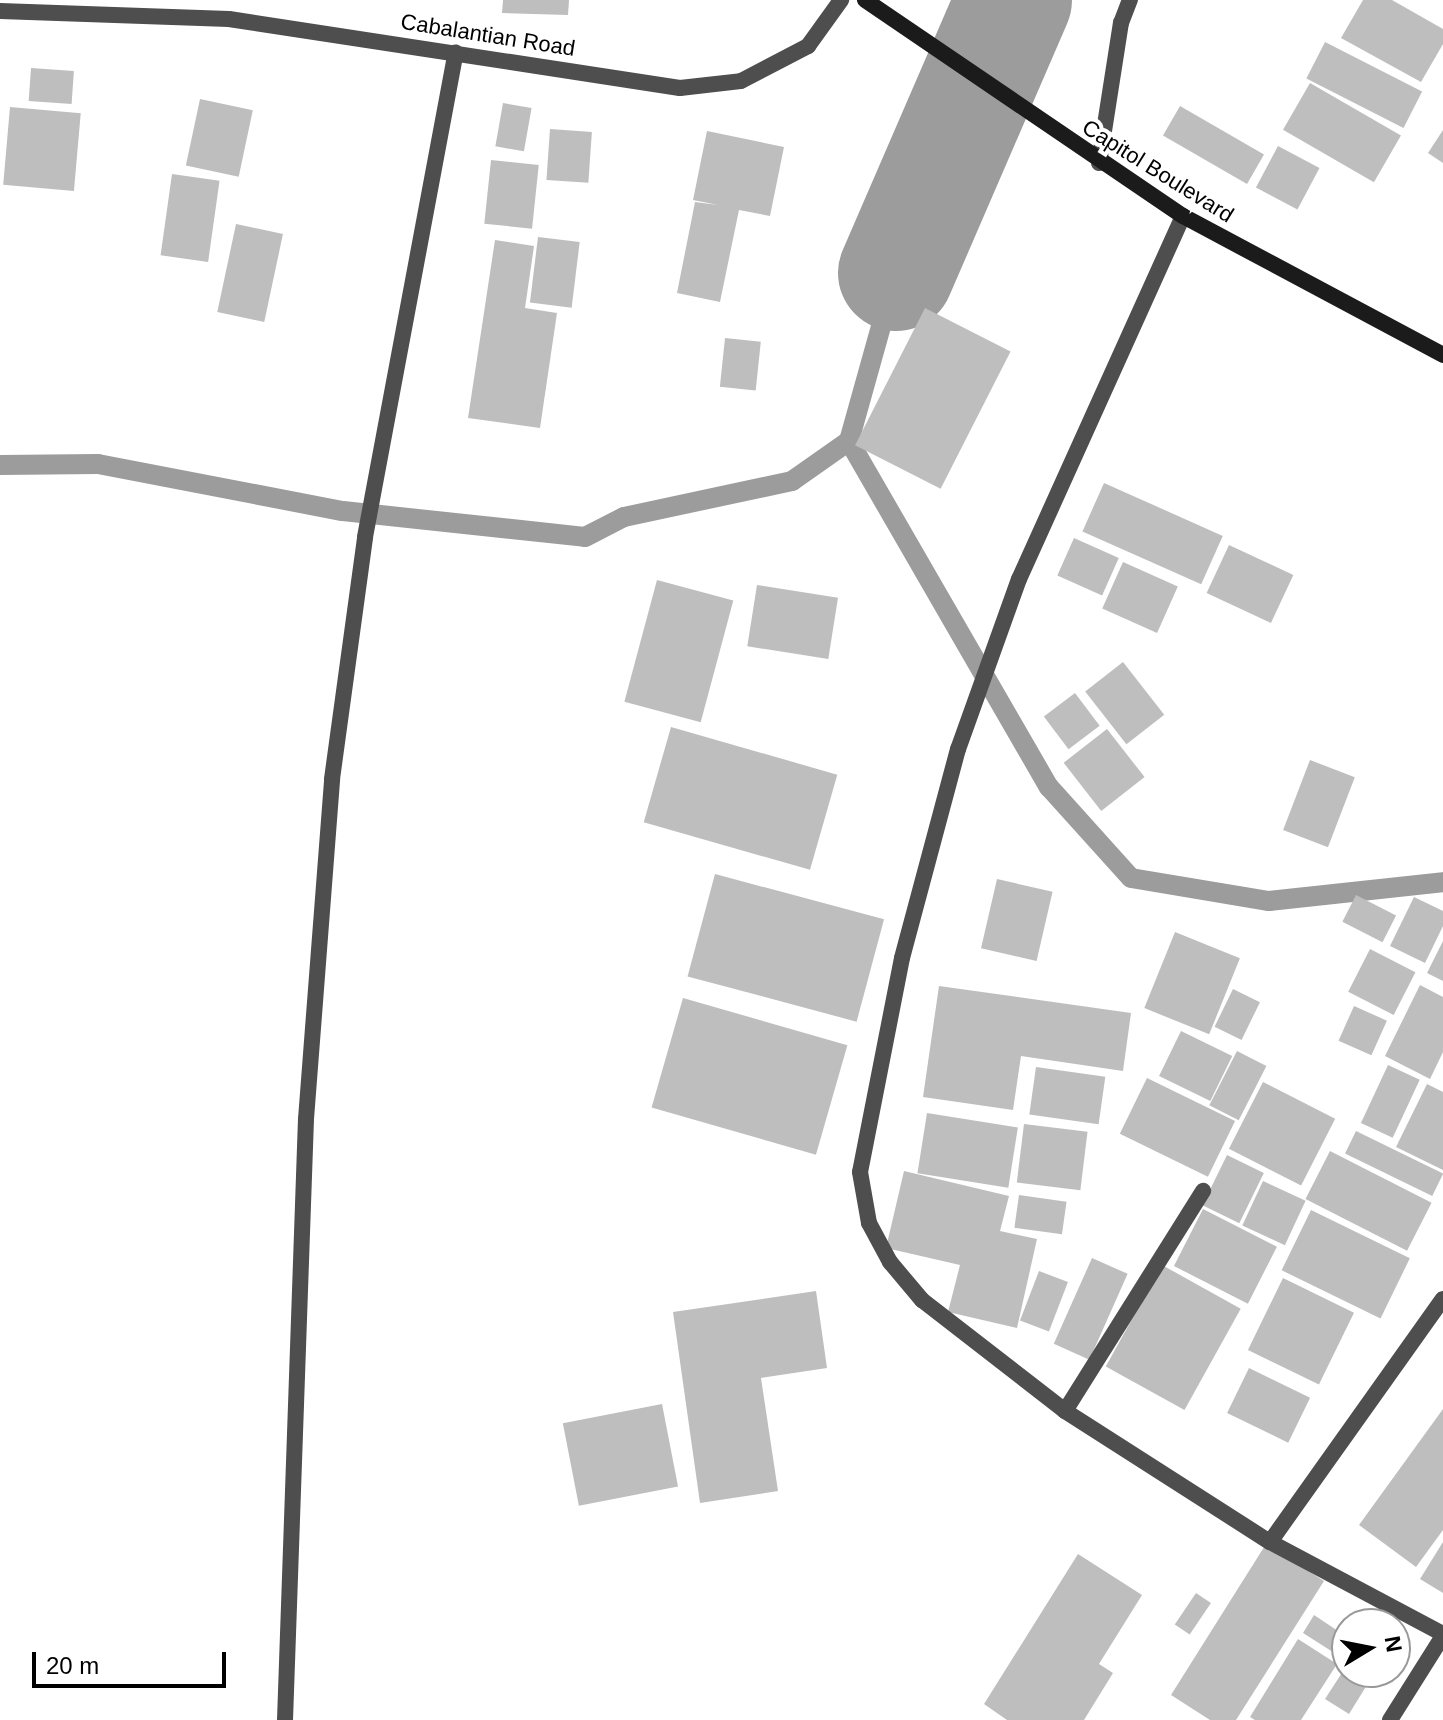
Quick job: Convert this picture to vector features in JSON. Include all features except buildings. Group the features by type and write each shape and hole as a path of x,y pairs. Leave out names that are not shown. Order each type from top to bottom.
{"main road":[{"name":"Capitol Boulevard","path":"865,0 1099,163 1183,216 1443,355"}],"street":[{"name":"Cabalantian Road","path":"0,11 229,19 680,88 741,81 808,46 841,0"},
{"path":"1099,163 1121,23 1130,0"},
{"path":"285,1720 306,1119 332,779 380,449 456,52"},
{"path":"1183,216 1019,579 958,749 902,958 860,1172 869,1223 890,1262 922,1300 1065,1411 1270,1542 1443,1635 1390,1720"},
{"path":"1065,1411 1203,1191"},
{"path":"1270,1542 1443,1299"}],"waterway":[{"path":"896,273 1014,0"},
{"path":"0,465 98,464 343,511 585,537 624,517 792,481 849,441 896,273"},
{"path":"849,441 1049,787 1131,878 1269,901 1443,882"}]}
